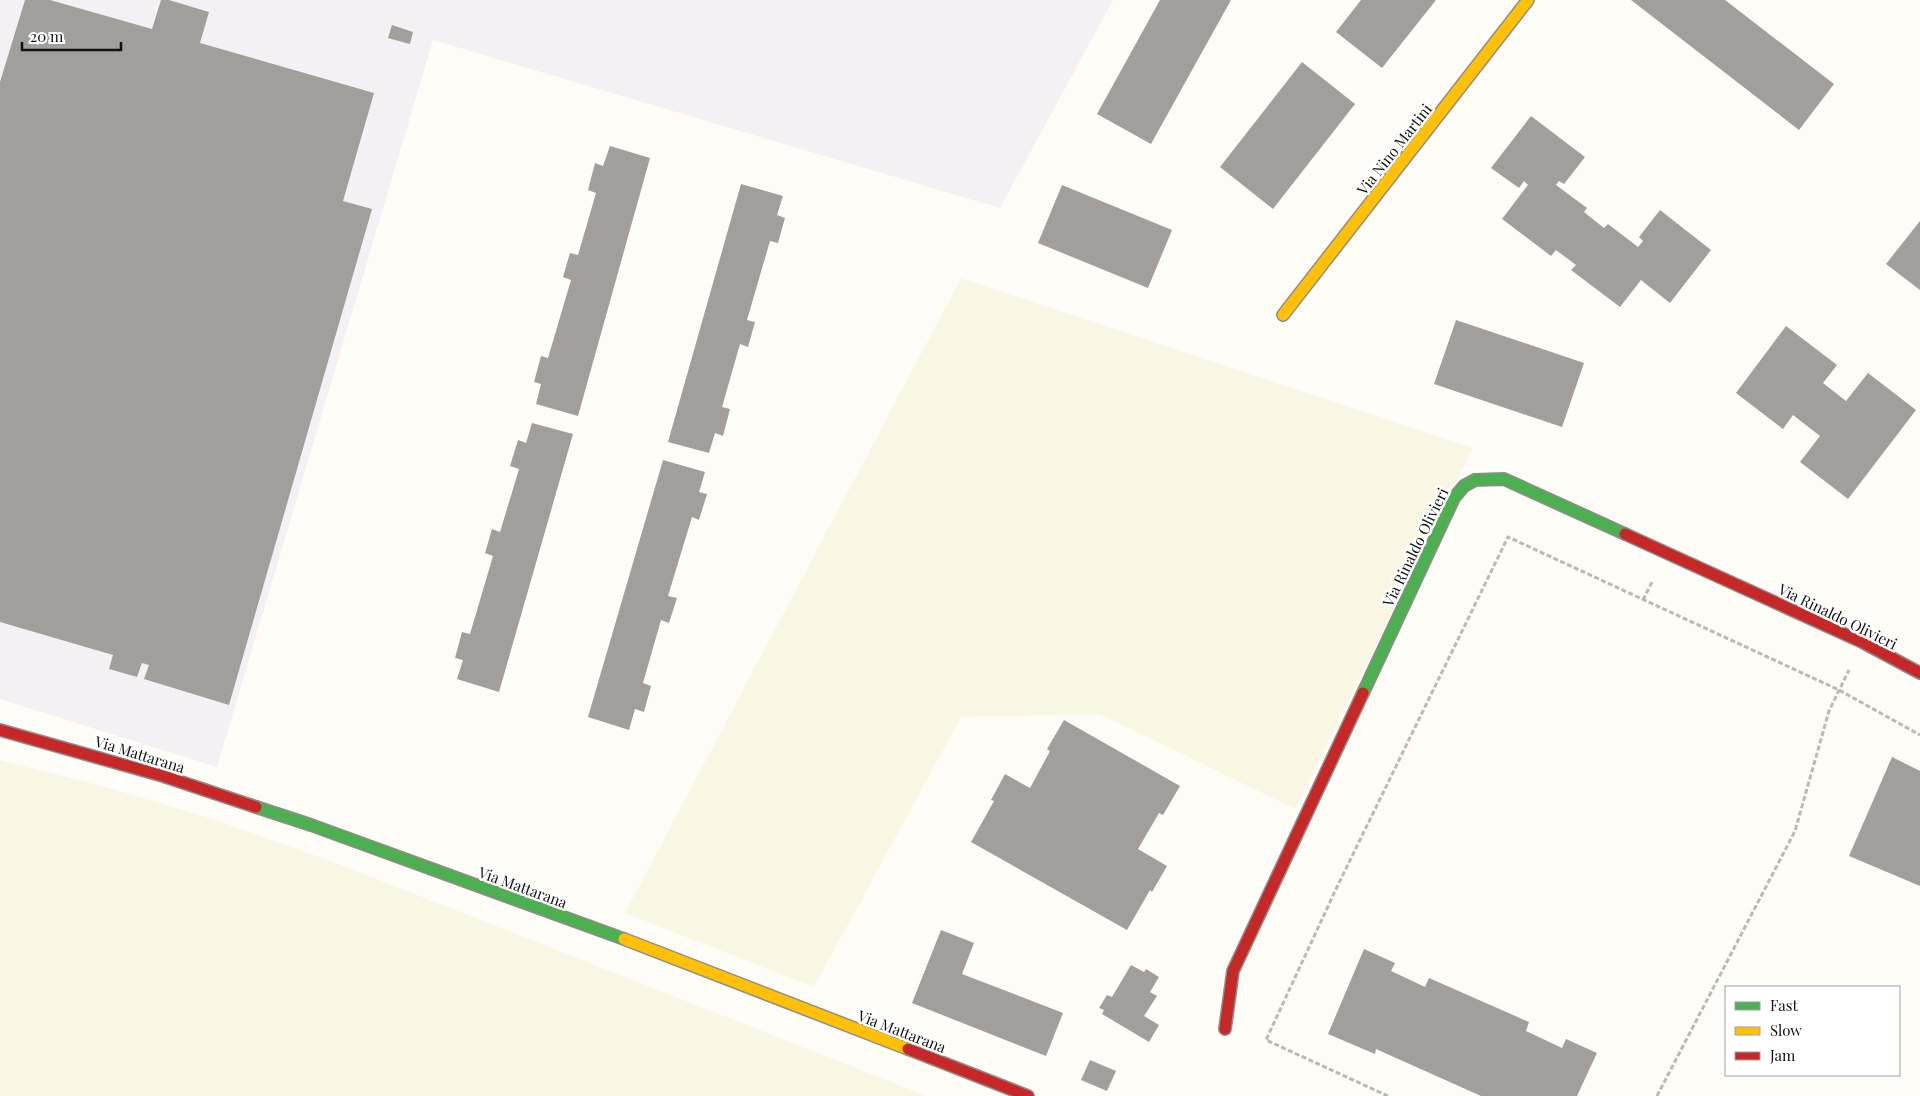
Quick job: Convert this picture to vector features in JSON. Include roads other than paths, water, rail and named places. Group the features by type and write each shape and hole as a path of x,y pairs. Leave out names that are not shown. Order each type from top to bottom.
{"street":[{"name":"Via Nino Martini","path":"1283,315 1528,0"},
{"name":"Via Rinaldo Olivieri","path":"1225,1029 1233,971 1454,498 1462,486 1480,478 1504,479 1862,642 1920,673"},
{"name":"Via Mattarana","path":"0,730 163,776 310,825 659,952 1028,1096"}]}
